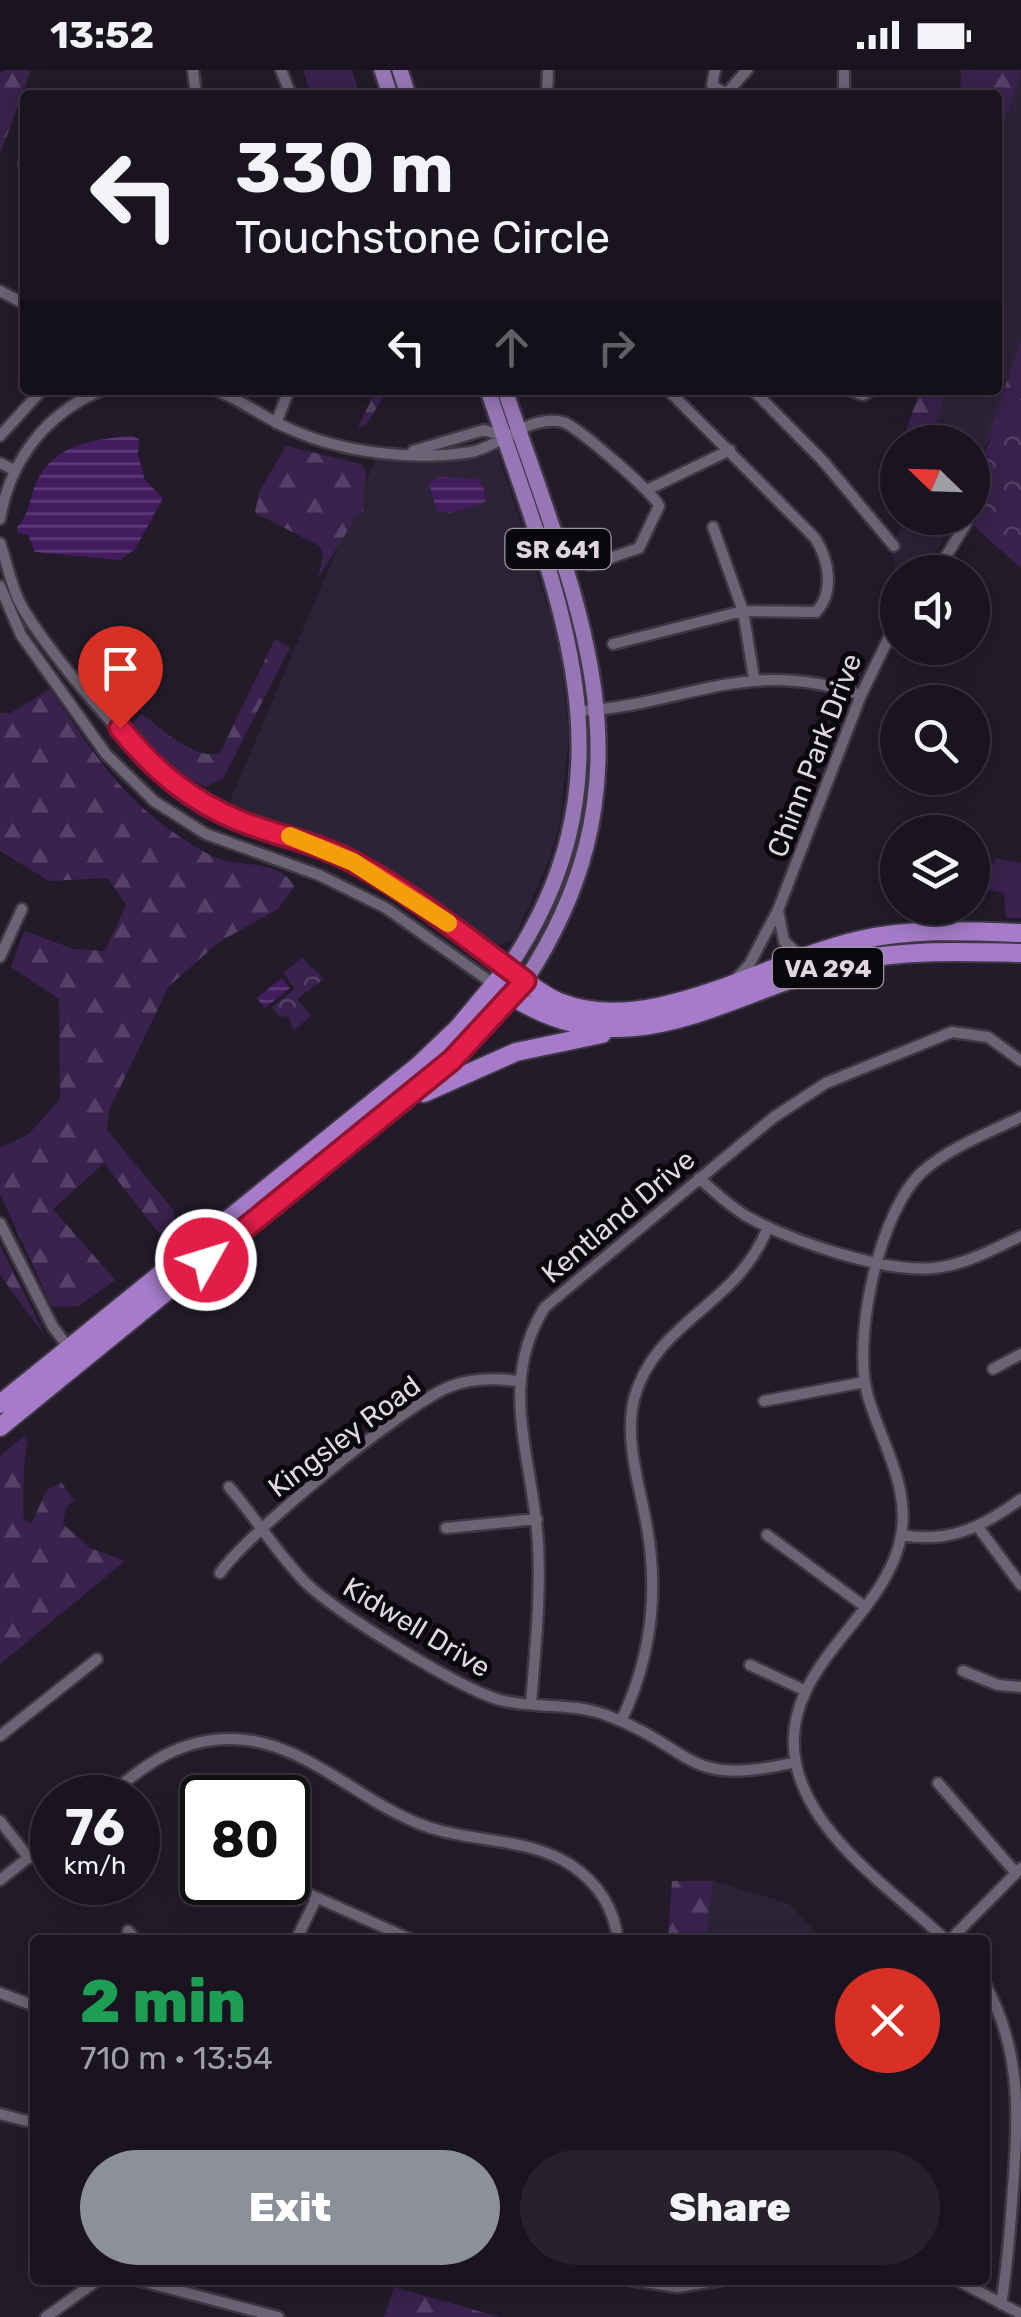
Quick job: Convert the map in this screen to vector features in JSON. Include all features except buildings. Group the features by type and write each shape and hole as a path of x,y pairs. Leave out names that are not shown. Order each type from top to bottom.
{"highway":[{"name":"VA 294","path":"0,1427 74,1355 418,1066 508,968 570,1006 618,1012 667,1006 801,957 887,935 1021,933"},
{"name":"VA 294","path":"0,1404 74,1355 373,1124 458,1074 516,1052 676,1022 851,961 906,954 1021,953"},
{"path":"373,1124 462,1051 525,981"},
{"path":"495,985 564,1021 644,1028"}],"main road":[{"name":"SR 641","path":"491,395 511,433 582,622 599,710 598,792 588,843 556,930 525,981"},
{"name":"SR 641","path":"506,395 511,433 566,625 580,711 578,783 565,848 545,903 508,968"}],"street":[{"path":"729,90 746,70"},
{"path":"0,436 37,395"},
{"path":"0,519 14,470 44,428 89,395"},
{"path":"225,395 276,422 337,445 409,452 470,452 547,421 571,425 649,489 659,506 645,542 632,552 590,565"},
{"path":"276,422 287,395"},
{"path":"613,644 742,611 816,612 826,594 827,568 821,548 802,522 673,395"},
{"path":"758,395 823,461 894,546"},
{"path":"409,452 484,430 511,433"},
{"path":"649,489 730,450"},
{"path":"0,463 14,470"},
{"path":"714,528 742,611 754,678"},
{"path":"0,543 3,565 32,622 140,753 172,783 240,821 353,862 414,898 508,968"},
{"path":"0,586 21,635 106,754 154,801 225,843 311,871 386,908 495,985"},
{"name":"Chinn Park Drive","path":"735,980 748,965 778,910 861,695 880,656"},
{"path":"580,711 650,703 754,678 816,681 861,695"},
{"path":"0,956 22,909"},
{"path":"778,910 784,941 801,957"},
{"name":"Kentland Drive","path":"531,1704 537,1520 518,1413 518,1381 528,1336 556,1294 809,1092 930,1037 952,1032 976,1033 998,1042 1021,1062"},
{"path":"943,1935 824,1823 805,1792 796,1762 796,1723 806,1691 889,1571 902,1534 900,1482 865,1382 864,1332 894,1210 921,1173 950,1152 1021,1117"},
{"path":"699,1178 727,1203 768,1227 879,1263 940,1268 983,1255 1021,1236"},
{"path":"0,1224 53,1327 74,1355"},
{"path":"621,1721 646,1654 652,1607 651,1552 632,1447 634,1400 655,1354 742,1276 768,1227"},
{"path":"993,1369 1021,1354"},
{"name":"Kingsley Road","path":"220,1573 262,1527 433,1394 473,1380 518,1381"},
{"path":"764,1401 865,1382"},
{"name":"Kidwell Drive","path":"228,1487 294,1570 330,1602 465,1686 500,1700 589,1710 621,1721 683,1759 715,1771 742,1773 796,1762"},
{"path":"902,1534 944,1537 978,1527 1021,1499"},
{"path":"446,1528 537,1520"},
{"path":"978,1527 1021,1585"},
{"path":"767,1535 864,1606"},
{"path":"0,1736 97,1659"},
{"path":"750,1666 806,1691"},
{"path":"963,1671 983,1680 1021,1687"},
{"path":"132,1775 148,1762 187,1744 231,1738 264,1743 299,1757 368,1800 424,1826 560,1858 603,1896 616,1935"},
{"path":"938,1783 1018,1870 953,1935"},
{"path":"0,1820 29,1858 0,1880"},
{"path":"310,1896 400,1935"},
{"path":"298,1935 316,1899"},
{"path":"0,1993 30,2004"},
{"path":"990,1994 1010,2033 1018,2072 1016,2228 1001,2304"},
{"path":"0,2114 30,2122"},
{"path":"46,2317 91,2285"},
{"path":"157,2285 278,2317"},
{"path":"664,2285 690,2285"},
{"path":"966,2285 1021,2314"}],"shaded area":[{"path":"1021,70 1021,340 990,432 990,425 927,425 936,395 1002,395 1002,91"},
{"path":"132,436 139,439 138,455 145,480 163,498 135,549 120,560 35,552 28,535 18,533 17,527 43,470 76,446"},
{"path":"495,445 559,642 569,737 559,827 549,860 514,939 498,945 353,857 242,817 230,801 379,451 433,455"},
{"path":"439,477 478,479 485,491 485,502 450,513 437,511 429,483"},
{"path":"898,535 947,535 934,555 893,555"},
{"path":"282,978 290,988 265,1008 257,998"},
{"path":"713,1881 789,1904 819,1935 707,1935"}],"green space":[{"path":"31,70 24,90 20,90 0,154 0,73"},
{"path":"303,70 352,70 358,90 309,90"},
{"path":"961,70 1021,70 1002,128 1002,90 960,90"},
{"path":"1021,340 1021,415 990,440"},
{"path":"374,395 385,395 365,426 358,427"},
{"path":"918,395 945,395 935,425 908,425"},
{"path":"1021,398 1021,568 984,535 990,535 990,443"},
{"path":"286,446 361,464 366,472 363,513 359,512 318,578 323,557 320,546 255,513 259,492"},
{"path":"275,639 290,647 223,779 205,787 172,769 131,724 142,714 190,748 220,753"},
{"path":"50,689 118,783 157,820 210,855 279,871 294,887 278,909 219,942 169,986 109,1110 107,1130 174,1211 175,1233 167,1237 158,1232 104,1163 53,1209 115,1280 79,1306 52,1307 0,1194 0,1148 29,1134 60,1099 59,999 11,967 24,931 74,949 105,951 126,905 108,878 49,881 0,851 0,713 11,713"},
{"path":"995,858 1021,863 1021,918 1006,918 1004,893 990,890"},
{"path":"302,958 324,979 297,999 311,1016 294,1030 288,1016 279,1017 272,1007 295,989 283,973"},
{"path":"0,1245 45,1336 0,1275"},
{"path":"24,1436 28,1440 24,1520 31,1524 47,1490 61,1482 74,1500 66,1507 63,1524 90,1548 125,1561 0,1664 0,1456"},
{"path":"672,1881 713,1881 707,1935 668,1935"},
{"path":"394,2287 499,2317 384,2317"}],"slow traffic":[{"path":"290,836 353,862 448,923"}],"route":[{"path":"120,728 155,769 190,796 240,821 322,847 353,862 414,898 525,981 452,1060 206,1260"}]}
